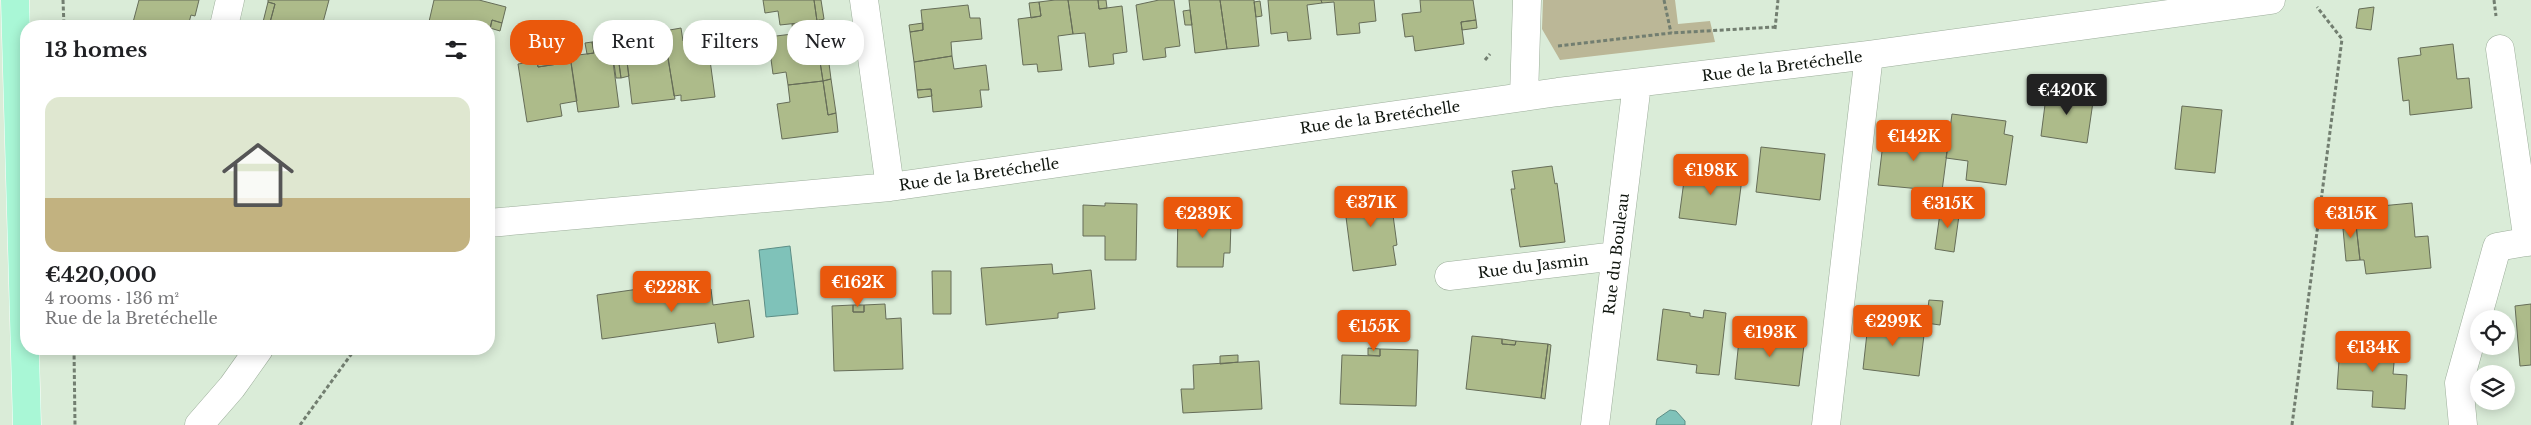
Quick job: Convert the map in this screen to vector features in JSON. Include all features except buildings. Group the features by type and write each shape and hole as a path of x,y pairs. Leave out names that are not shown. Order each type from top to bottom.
{"main road":[{"path":"15,0 20,177"},
{"path":"25,355 27,425"}],"street":[{"path":"225,20 230,0"},
{"path":"864,0 890,187"},
{"path":"1524,97 1527,0"},
{"name":"Rue de la Bretéchelle","path":"495,222 890,187 1524,97 1869,55 2271,0"},
{"path":"2463,425 2459,383 2497,247 2530,241 2500,49"},
{"path":"1826,425 1869,55"},
{"name":"Rue du Bouleau","path":"1595,425 1637,84"},
{"name":"Rue du Jasmin","path":"1449,276 1616,256"},
{"path":"199,425 232,387 255,355"}],"path":[{"path":"63,0 64,20"},
{"path":"1664,0 1671,34"},
{"path":"1485,60 1498,47 1526,44 1556,46 1671,34 1774,27 1778,0"},
{"path":"2292,425 2342,39 2317,7"},
{"path":"74,355 74,425"},
{"path":"300,425 351,355"}],"shaded area":[{"path":"1543,0 1675,0 1678,24 1710,21 1715,42 1560,60 1542,29"}],"water":[{"path":"790,246 798,314 766,317 759,250"},
{"path":"1670,410 1676,411 1685,421 1685,425 1656,425 1657,419"}]}
